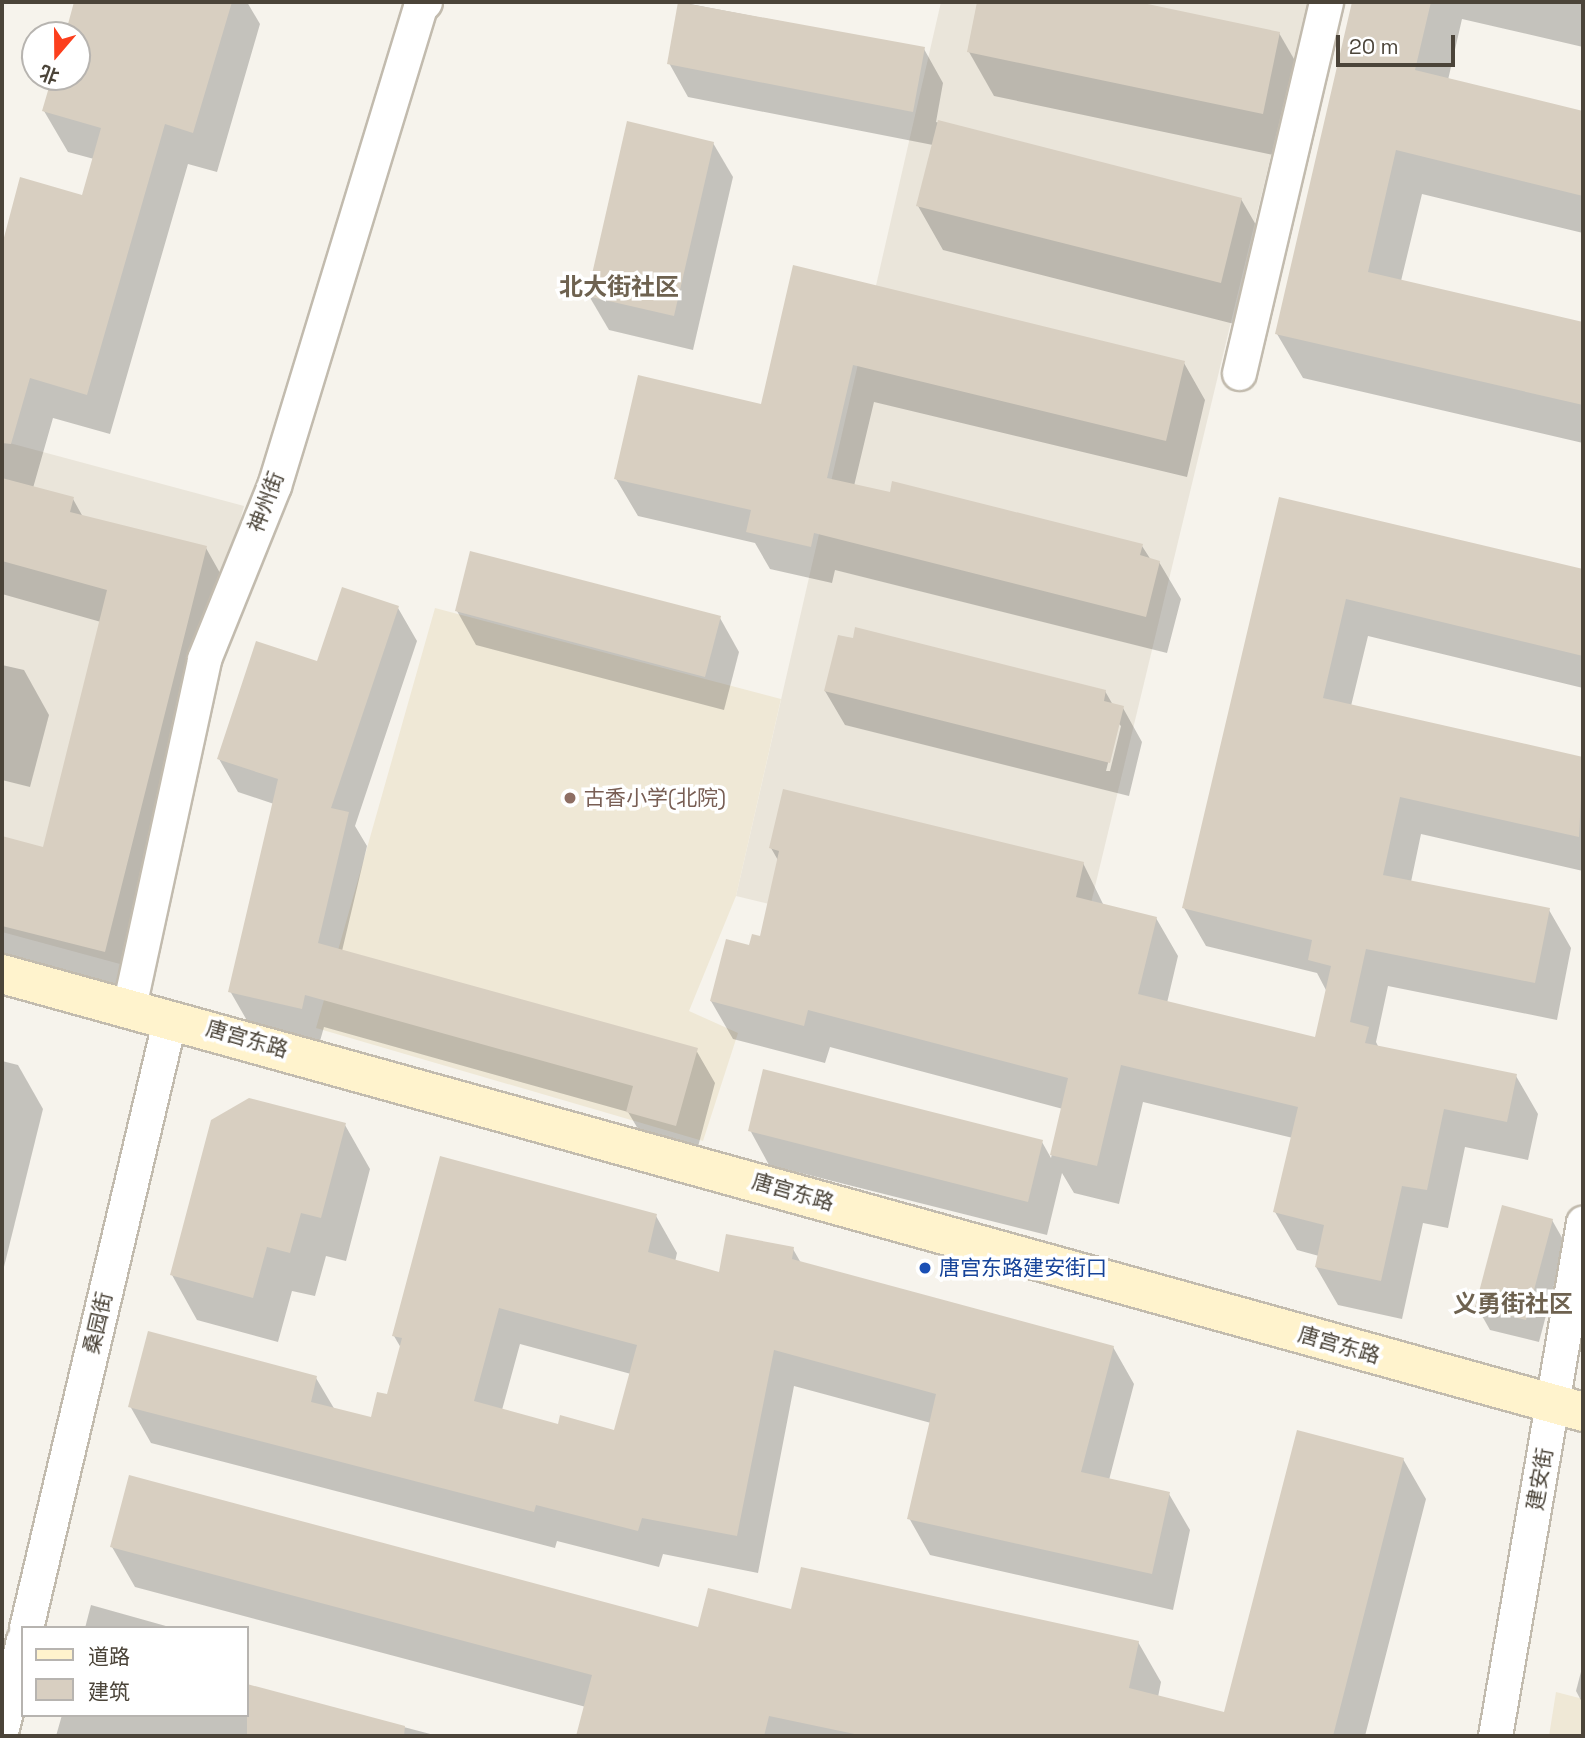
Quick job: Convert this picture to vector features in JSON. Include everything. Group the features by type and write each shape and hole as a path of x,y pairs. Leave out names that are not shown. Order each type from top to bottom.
{"street":[{"path":"1239,373 1326,2"},
{"name":"神州街","path":"129,1007 204,659 274,486 415,4"},
{"name":"唐宫东路","path":"2,974 170,1018 1568,1409"},
{"name":"桑园街","path":"26,1626 170,1018"},
{"name":"建安街","path":"1495,1736 1568,1409 1583,1222"},
{"path":"2,1728 21,1648"}],"shaded area":[{"path":"941,2 1308,2 1073,978 736,896"},
{"path":"2,441 244,506 120,964 2,932"},
{"name":"古香小学(北院)","path":"435,608 781,699 736,896 689,1011 738,1033 703,1141 316,1028"},
{"path":"1556,1692 1583,1699 1583,1736 1549,1736"}],"building":[{"path":"74,2 232,2 193,133 165,124 87,395 30,378 11,444 2,443 2,245 20,177 82,195 101,128 42,111 48,91 91,91 91,21 69,21"},
{"path":"678,2 925,47 913,112 667,64"},
{"path":"977,2 1138,2 1280,32 1263,114 967,52"},
{"path":"1352,2 1431,2 1415,70 1583,111 1583,196 1396,150 1368,272 1583,322 1583,405 1275,334"},
{"path":"938,120 1242,198 1221,283 916,206"},
{"path":"627,121 714,142 674,316 587,296"},
{"path":"793,265 1185,361 1166,441 853,365 827,478 890,492 892,481 1143,544 1140,555 1160,561 1146,617 814,533 811,547 746,532 751,510 614,479 638,375 761,404"},
{"path":"2,478 74,497 70,512 207,546 105,952 2,926 2,836 43,847 107,590 2,561"},
{"path":"1279,497 1583,569 1583,656 1346,599 1323,698 1583,757 1579,837 1400,797 1383,875 1550,908 1535,983 1366,949 1350,1022 1369,1027 1365,1043 1517,1074 1507,1122 1444,1109 1427,1190 1402,1186 1381,1281 1315,1267 1324,1225 1273,1212 1298,1107 1121,1065 1097,1166 1050,1155 1068,1078 808,1010 804,1026 710,1001 726,939 749,945 752,934 760,936 779,851 769,848 783,789 1084,862 1076,897 1157,917 1138,994 1315,1037 1331,966 1308,960 1312,940 1182,908"},
{"path":"470,551 721,616 705,677 455,611"},
{"path":"342,587 399,606 331,808 349,812 318,943 698,1048 676,1126 626,1112 633,1086 305,995 302,1009 228,992 278,779 217,759 256,641 317,661"},
{"path":"855,627 1106,690 1104,701 1124,706 1110,763 824,691 838,635 853,638"},
{"path":"763,1069 1043,1140 1028,1202 748,1131"},
{"path":"249,1098 346,1123 321,1218 301,1213 290,1253 267,1247 253,1298 170,1275 211,1120"},
{"path":"440,1156 657,1214 648,1252 719,1272 726,1234 794,1247 792,1259 1114,1346 1081,1472 1170,1492 1152,1574 907,1519 936,1394 774,1350 737,1536 642,1518 638,1531 536,1505 534,1512 128,1407 148,1331 317,1376 311,1402 371,1417 377,1392 387,1394 402,1338 392,1336","holes":["499,1308 637,1345 614,1430 560,1415 558,1424 474,1401"]},
{"path":"1502,1205 1553,1219 1526,1320 1475,1307"},
{"path":"1297,1430 1404,1458 1333,1736 864,1736 769,1716 764,1736 576,1736 592,1675 110,1547 129,1475 698,1627 708,1588 791,1609 801,1567 1139,1641 1129,1688 1224,1712"},
{"path":"248,1684 405,1726 404,1736 247,1736"}],"place":[{"name":"古香小学(北院)","path":"570,798"},
{"name":"唐宫东路建安街口","path":"925,1268"}],"district":[{"name":"北大街社区","path":"619,287"},
{"name":"义勇街社区","path":"1513,1304"}]}
